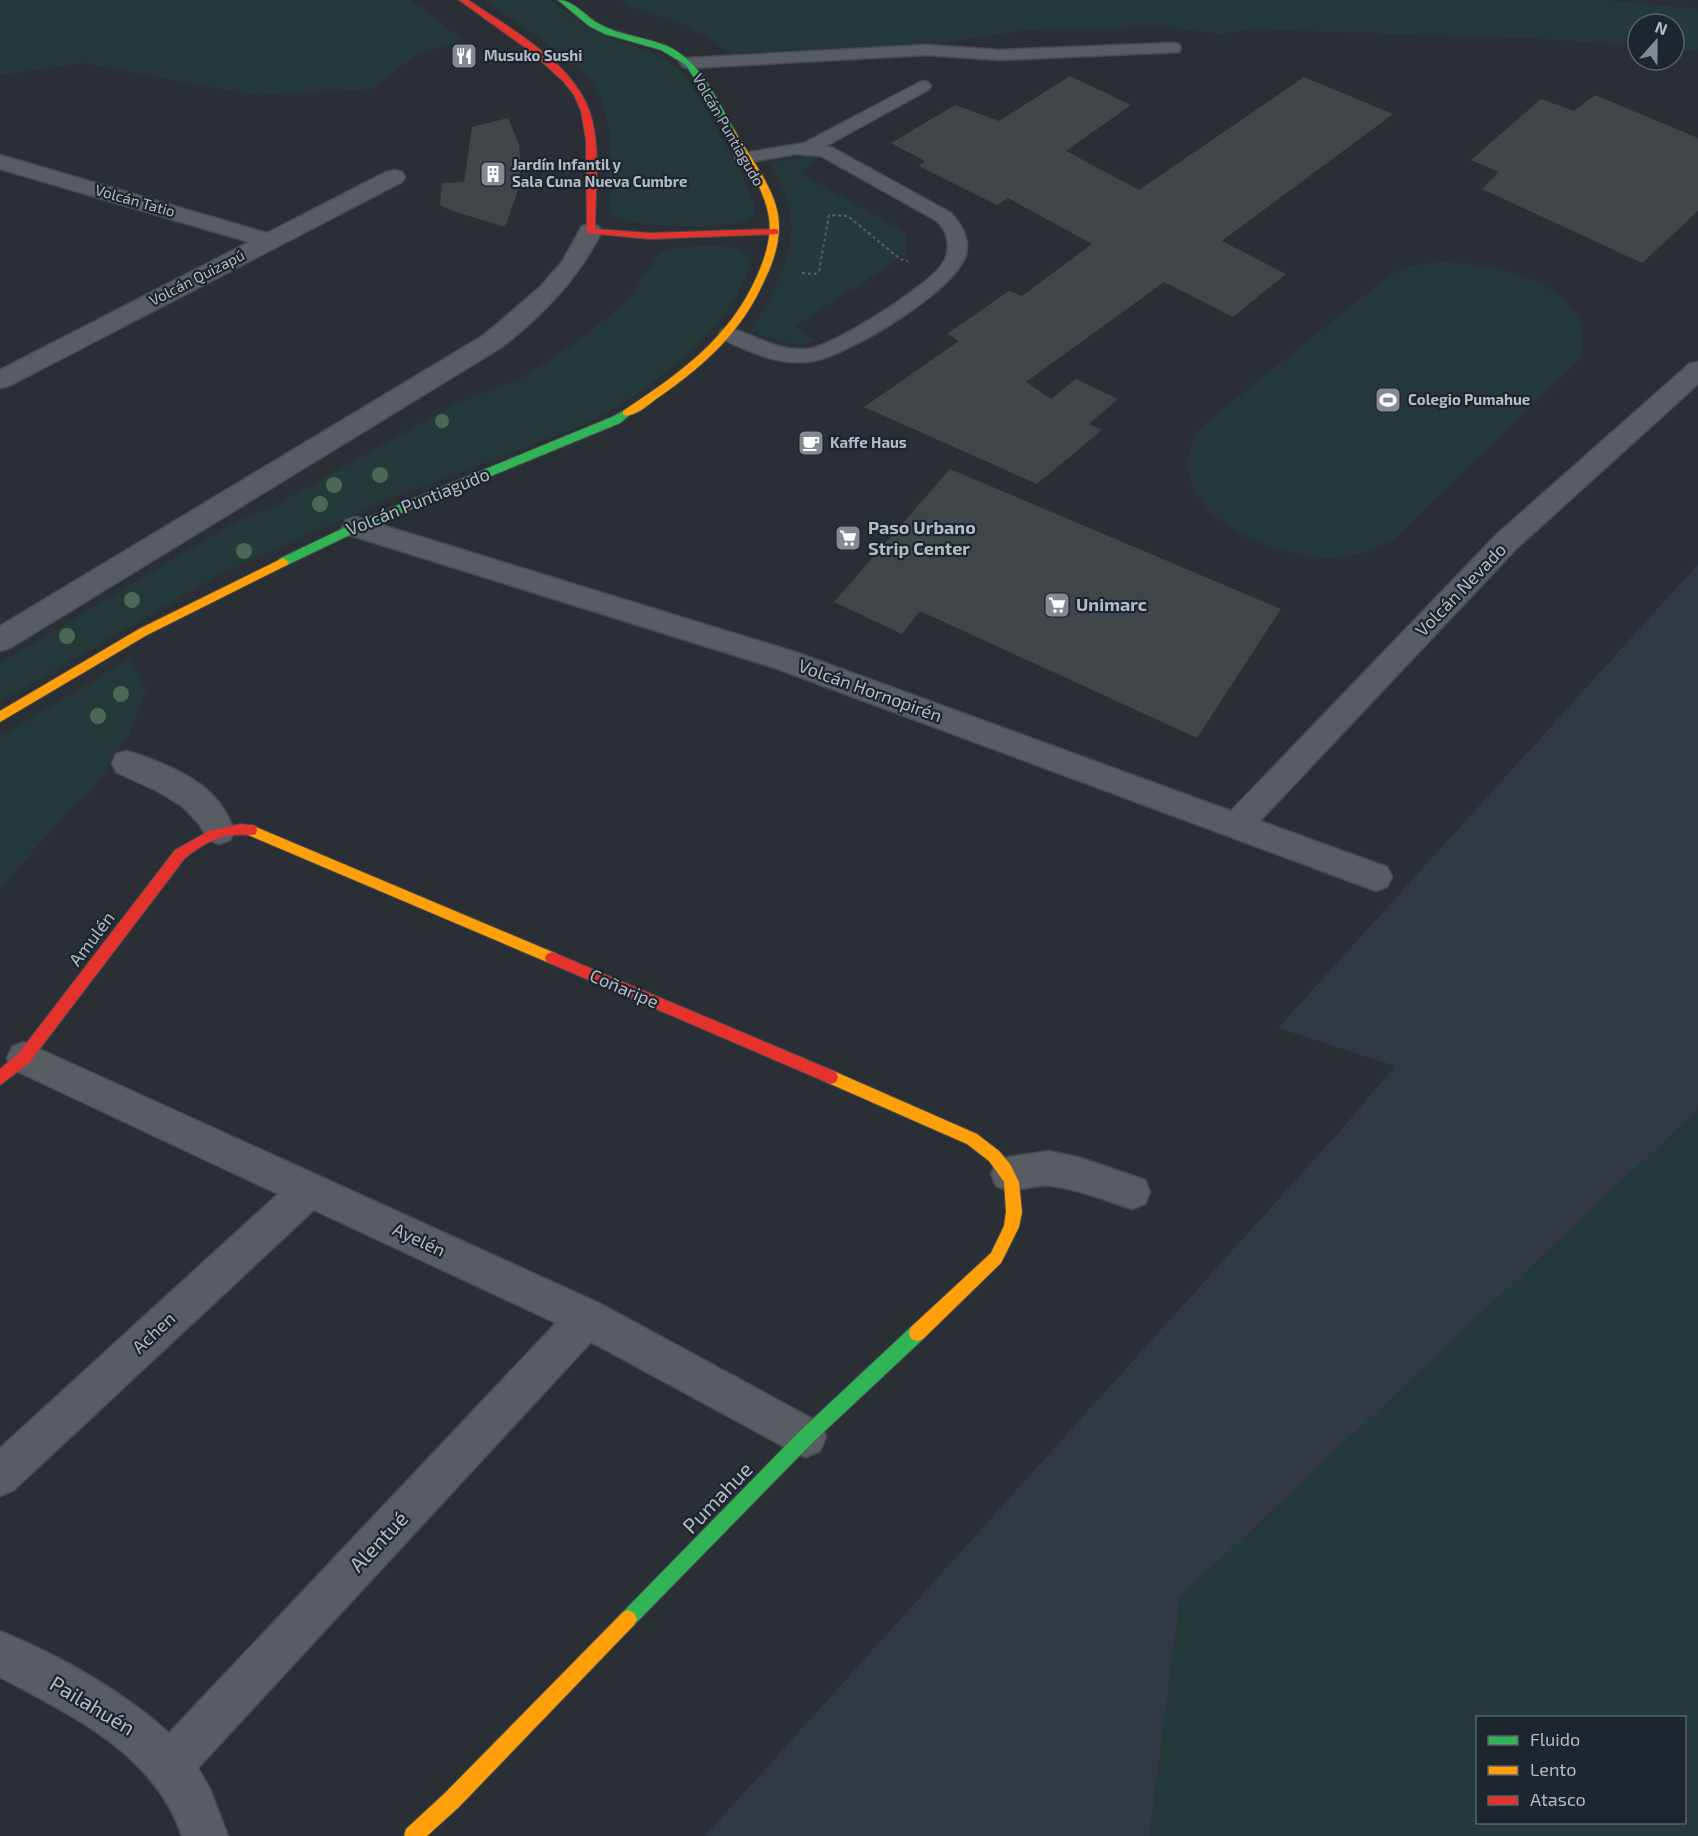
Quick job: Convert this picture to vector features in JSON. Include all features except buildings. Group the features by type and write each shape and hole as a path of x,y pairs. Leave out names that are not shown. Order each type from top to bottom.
{"main road":[{"path":"463,0 550,65 569,82 580,96 589,133 590,231 650,236 775,232"},
{"name":"Volcán Puntiagudo","path":"0,717 143,632 356,527 616,420 681,378 729,334 747,309 760,282 774,243 772,209 717,106 689,63 664,48 608,32 592,24 562,0"},
{"name":"Coñaripe","path":"219,831 237,828 257,831 947,1127 980,1143 995,1156 1009,1174"},
{"name":"Amulén","path":"12,1068 180,854 197,840 219,831"},
{"name":"Pumahue","path":"413,1836 452,1800 806,1437 996,1258 1008,1239 1014,1217 1015,1195 1009,1174"}],"street":[{"name":"Volcán Tatio","path":"0,162 270,241"},
{"name":"Volcán Quizapú","path":"0,380 394,177"},
{"path":"0,640 493,341 539,305 557,286 582,249 590,231"},
{"name":"Volcán Nevado","path":"1238,824 1506,542 1698,370"},
{"name":"Volcán Hornopirén","path":"356,527 785,660 1238,824 1376,877"},
{"path":"127,764 201,801 213,815 219,831"},
{"name":"Ayelén","path":"12,1068 309,1190 587,1318 806,1437"},
{"path":"1009,1174 1049,1168 1081,1175 1132,1192"},
{"name":"Achen","path":"0,1476 309,1190"},
{"name":"Alentué","path":"170,1765 587,1318"},
{"name":"Pailahuén","path":"0,1653 125,1722 147,1740 170,1765 193,1803 205,1836"}],"lane":[{"path":"689,63 926,50 1000,55 1173,48"},
{"path":"808,148 922,86"},
{"path":"729,334 775,354 797,357 815,355 841,345 895,311 945,275 958,250 952,224 944,217 826,152 808,148 790,149 744,158"}],"path":[{"path":"801,273 815,274 819,271 829,215 848,216 900,259 950,269"}],"shaded area":[{"path":"0,0 411,0 463,40 416,55 373,89 254,95 83,63 0,75"},
{"path":"484,0 549,0 604,37 635,46 664,59 684,73 741,173 755,207 751,217 737,223 680,226 640,223 613,216 609,196 609,133 599,94 587,78 561,54"},
{"path":"621,0 1603,0 1698,9 1698,51 1686,50 1686,12 1626,12 1626,45 1545,39 1250,29 1222,34 1167,27 1026,30 921,46 730,53 689,26 635,9"},
{"path":"806,155 817,160 799,173 905,232 906,254 797,325 796,328 814,340 791,344 751,331 784,266 791,232 786,196 769,163"},
{"path":"726,247 744,253 750,260 747,273 736,296 721,319 700,343 644,389 610,411 572,430 376,504 217,576 0,702 0,663 237,521 274,506 457,403 520,379 579,341 626,302 658,256 665,250"},
{"name":"Colegio Pumahue","path":"1441,262 1488,267 1514,274 1539,284 1561,297 1576,314 1583,335 1579,360 1394,539 1377,547 1343,557 1324,558 1299,555 1245,536 1221,520 1202,502 1190,480 1189,455 1200,428 1387,277 1409,266"},
{"path":"1698,564 1698,1836 705,1836 1346,1124 1395,1066 1278,1028"},
{"path":"129,659 146,690 128,737 108,762 105,773 86,798 75,803 0,889 0,737"},
{"path":"1698,1109 1698,1836 1149,1836 1180,1597"}],"traffic: fast":[{"path":"562,0 592,24 608,32 664,48 689,63 731,131"},
{"path":"283,562 356,527 616,420 627,413"},
{"path":"628,1619 806,1437 917,1333"}],"traffic: slow":[{"path":"627,413 671,384 727,335 755,293 766,267 772,245 774,216 758,179 731,131"},
{"path":"0,717 143,632 283,562"},
{"path":"251,830 552,958"},
{"path":"831,1077 972,1139 994,1156 1005,1169 1011,1182 1014,1212 1011,1227 996,1258 917,1333"},
{"path":"413,1836 452,1800 628,1619"}],"traffic: jam":[{"path":"463,0 533,49 566,79 578,95 585,111 590,140 590,231 650,236 775,232"},
{"path":"0,1078 24,1058 180,854 213,834 231,830 251,830"},
{"path":"552,958 831,1077"}],"place":[{"name":"Musuko Sushi","path":"464,56"},
{"name":"Jardín Infantil y Sala Cuna Nueva Cumbre","path":"493,174"},
{"name":"Colegio Pumahue","path":"1388,400"},
{"name":"Kaffe Haus","path":"811,443"},
{"name":"Paso Urbano Strip Center","path":"848,538"},
{"name":"Unimarc","path":"1057,605"}]}
